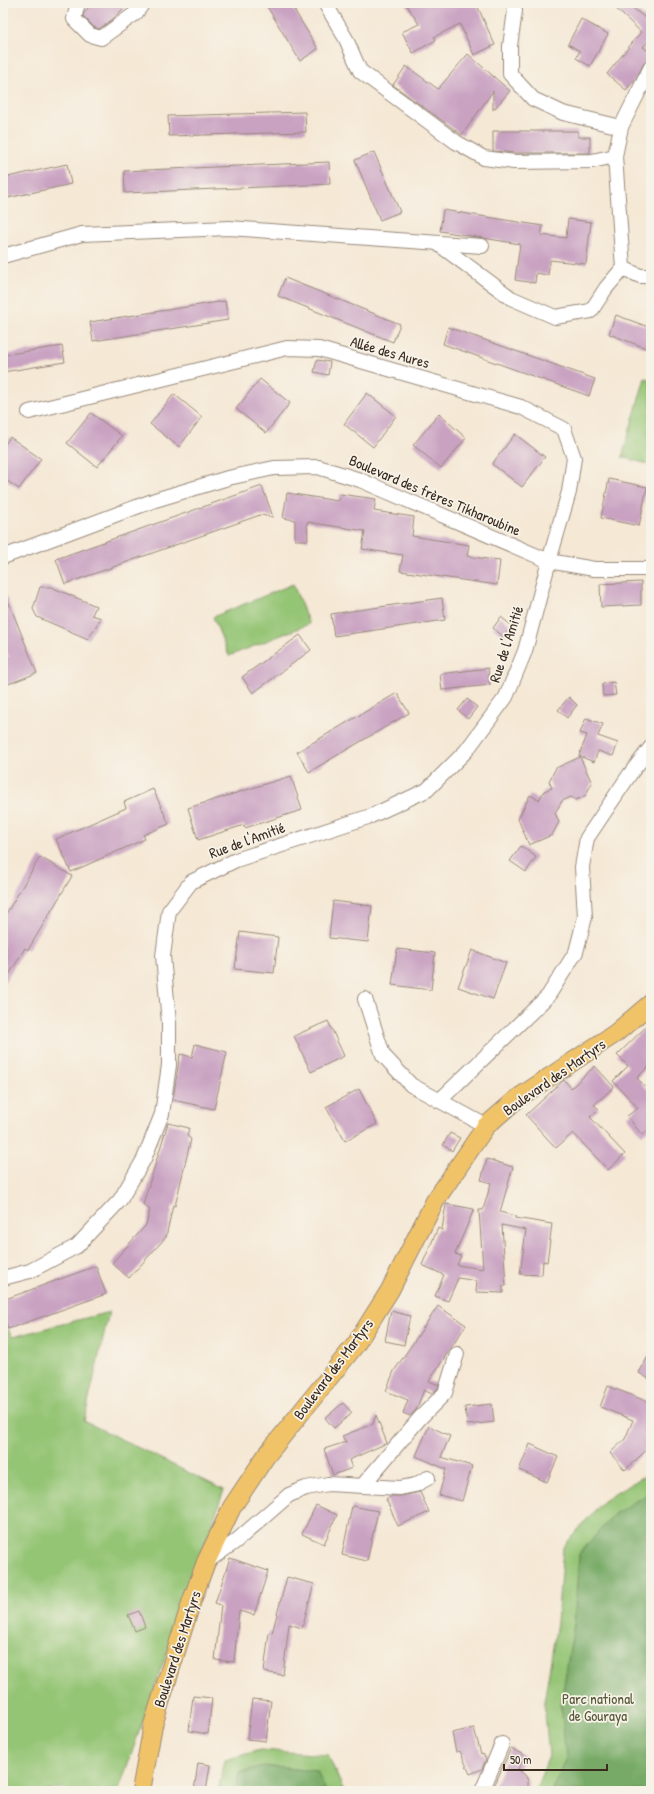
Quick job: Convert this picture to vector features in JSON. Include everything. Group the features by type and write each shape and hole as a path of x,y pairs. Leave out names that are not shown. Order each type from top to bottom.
{"main road":[{"name":"Boulevard des Martyrs","path":"140,1791 153,1725 192,1600 206,1562 232,1507 266,1456 356,1344 390,1290 436,1201 486,1126 518,1098 616,1034 651,1003"}],"street":[{"path":"78,3 74,19 90,35 102,38 136,13 143,3"},
{"path":"325,3 346,39 360,71 456,142 484,158 514,162 584,161 615,156"},
{"path":"514,3 515,11 510,46 510,74 533,99 563,113 621,127"},
{"path":"437,242 511,298 555,316 591,311 606,288 623,268 615,156 621,127 651,67"},
{"path":"3,256 82,234 229,228 482,246"},
{"path":"623,268 640,276 651,276"},
{"name":"Allée des Aures","path":"29,412 287,348 319,349 521,407 564,429 574,458 569,492 548,561"},
{"name":"Boulevard des frères Tikharoubine","path":"3,557 155,500 228,478 274,468 318,467 360,480 548,561 594,569 651,569"},
{"name":"Rue de l'Amitié","path":"3,1278 30,1271 77,1246 120,1200 144,1159 162,1114 169,1065 169,1023 163,956 169,911 191,882 236,860 371,816 427,790 466,751 506,698 525,650 548,561"},
{"path":"439,1101 548,996 576,952 584,916 582,867 587,838 630,774 651,748"},
{"path":"365,1000 383,1055 411,1085 486,1126"},
{"path":"363,1485 420,1418 445,1393 457,1354"},
{"path":"206,1562 235,1542 289,1495 306,1488 328,1484 400,1488 415,1485 428,1478"},
{"path":"482,1791 502,1744"}],"green space":[{"path":"645,378 651,380 651,465 622,457"},
{"path":"293,584 309,624 229,656 213,617"},
{"path":"109,1312 84,1421 224,1490 119,1789 112,1791 69,1791 64,1788 46,1791 3,1791 3,1319 12,1337"},
{"name":"Parc national de Gouraya","path":"651,1472 651,1791 535,1791 549,1756 544,1702 557,1622 563,1547 603,1501"},
{"name":"Parc national de Gouraya","path":"651,1492 651,1791 551,1791 566,1760 561,1703 574,1624 579,1554 614,1514"},
{"path":"260,1750 328,1755 344,1791 218,1791 225,1760"},
{"path":"262,1766 317,1771 326,1791 235,1791 239,1773"}],"building":[{"path":"93,3 129,3 113,19 99,29 94,27 83,16 85,11"},
{"path":"265,3 290,3 318,49 300,61"},
{"path":"405,3 476,3 495,45 474,55 460,24 434,37 436,40 413,53 402,32 419,24"},
{"path":"610,3 627,3 645,18 651,11 651,40 650,39 643,47 651,53 651,59 644,63 636,78 626,90 607,74 641,32"},
{"path":"581,19 608,34 590,66 576,58 580,51 568,44"},
{"path":"468,54 510,91 493,110 493,91 462,135 393,85 406,66 438,89"},
{"path":"305,112 306,132 169,136 168,116"},
{"path":"493,131 578,131 578,137 590,137 590,153 515,153 493,151"},
{"path":"374,152 400,212 380,220 355,160"},
{"path":"329,162 330,184 125,193 124,171"},
{"path":"67,164 71,184 3,199 3,178"},
{"path":"443,210 543,226 541,235 566,238 568,219 591,222 586,264 550,260 548,275 536,273 535,283 515,280 520,244 440,231"},
{"path":"285,278 400,324 393,342 278,296"},
{"path":"225,301 228,320 93,341 90,322"},
{"path":"616,315 651,328 651,350 609,334"},
{"path":"448,327 595,379 589,396 443,344"},
{"path":"62,346 65,362 3,372 3,355"},
{"path":"317,360 330,362 328,375 314,372"},
{"path":"260,379 290,403 266,433 236,409"},
{"path":"367,393 396,416 373,447 344,424"},
{"path":"174,394 202,417 179,447 150,424"},
{"path":"91,413 122,436 97,467 67,443"},
{"path":"439,414 466,438 441,468 413,445"},
{"path":"515,434 545,457 522,487 492,464"},
{"path":"10,437 41,459 19,489 3,478 3,447"},
{"path":"609,479 647,487 639,526 601,518"},
{"path":"262,486 273,517 260,515 65,584 56,559"},
{"path":"287,493 338,501 340,494 376,499 374,511 414,517 412,536 469,545 467,556 500,561 497,585 400,571 403,555 362,549 365,531 307,522 308,540 295,540 295,520 283,518"},
{"path":"641,582 641,605 601,607 600,584"},
{"path":"40,587 51,587 96,606 92,615 101,618 88,639 37,617 33,609"},
{"path":"3,588 37,673 3,686 3,660 9,658 3,642"},
{"path":"442,598 445,620 334,636 331,614"},
{"path":"501,617 512,626 504,637 493,628"},
{"path":"300,635 311,650 253,693 242,677"},
{"path":"488,668 490,685 442,690 440,674"},
{"path":"614,682 616,695 603,696 602,684"},
{"path":"397,693 409,713 309,772 297,752"},
{"path":"569,697 577,705 567,718 558,710"},
{"path":"467,699 477,707 468,719 458,710"},
{"path":"586,718 603,724 598,736 618,743 613,756 598,751 594,762 579,756 587,735 580,733"},
{"path":"580,757 592,783 585,796 576,800 571,797 562,801 555,813 559,822 552,835 529,845 518,819 530,795 539,800 544,791 552,788 549,781 556,768"},
{"path":"291,776 302,810 245,828 244,825 198,840 188,808"},
{"path":"153,789 169,824 143,835 145,839 71,872 56,839 126,808 124,802"},
{"path":"521,846 536,857 526,872 510,861"},
{"path":"40,857 72,876 28,950 25,948 3,985 3,919"},
{"path":"333,901 372,906 368,942 329,938"},
{"path":"240,932 278,937 274,973 235,969"},
{"path":"397,949 435,953 431,990 392,985"},
{"path":"472,950 506,963 493,999 458,987"},
{"path":"328,1021 344,1056 311,1072 294,1036"},
{"path":"651,1022 651,1064 637,1078 651,1093 651,1128 642,1135 627,1116 638,1108 613,1081 628,1066 617,1055"},
{"path":"195,1044 227,1052 214,1109 173,1100 180,1054 192,1057"},
{"path":"595,1066 614,1087 594,1105 599,1109 590,1117 625,1154 608,1170 573,1133 556,1148 526,1115 564,1080 571,1088"},
{"path":"359,1089 377,1124 345,1141 326,1107"},
{"path":"168,1123 189,1128 187,1136 191,1139 175,1206 173,1205 166,1237 129,1278 112,1263 146,1225 150,1210 143,1204"},
{"path":"450,1133 460,1138 452,1151 443,1145"},
{"path":"487,1159 513,1167 500,1212 515,1216 515,1218 552,1224 547,1262 543,1261 542,1275 520,1274 526,1230 502,1225 506,1286 503,1286 503,1293 476,1292 477,1281 458,1278 448,1301 435,1296 444,1275 422,1265 438,1228 442,1230 446,1204 474,1209 455,1254 461,1256 457,1265 483,1269 479,1210 483,1210 491,1183 481,1180"},
{"path":"96,1266 106,1294 8,1329 3,1314 3,1300"},
{"path":"438,1306 466,1325 429,1381 439,1385 438,1388 432,1394 424,1390 416,1410 410,1416 403,1413 408,1400 386,1391 394,1371"},
{"path":"391,1311 410,1316 404,1345 385,1341"},
{"path":"651,1351 651,1380 639,1373"},
{"path":"608,1386 651,1403 651,1446 625,1470 610,1453 625,1439 633,1420 600,1407"},
{"path":"343,1403 352,1413 334,1428 325,1418"},
{"path":"492,1404 494,1422 467,1425 465,1407"},
{"path":"376,1415 387,1443 349,1460 352,1468 333,1475 324,1449 346,1442 342,1436 373,1424"},
{"path":"429,1426 450,1436 441,1457 472,1466 462,1501 439,1495 446,1469 416,1456"},
{"path":"530,1444 558,1457 547,1482 519,1470"},
{"path":"420,1492 429,1512 398,1526 386,1499 392,1496 401,1496"},
{"path":"316,1505 337,1515 324,1544 302,1534"},
{"path":"352,1506 378,1511 367,1561 342,1555"},
{"path":"230,1558 268,1571 254,1615 239,1611 234,1662 215,1660 221,1605 215,1603"},
{"path":"287,1577 314,1584 302,1628 289,1624 283,1675 264,1672 269,1632 272,1633"},
{"path":"139,1611 145,1627 135,1631 128,1615"},
{"path":"193,1696 212,1698 208,1734 189,1731"},
{"path":"252,1699 271,1701 266,1741 247,1739"},
{"path":"474,1728 481,1754 483,1753 486,1759 482,1769 470,1774 460,1751 456,1752 452,1733"},
{"path":"511,1748 525,1756 518,1769 528,1780 528,1791 492,1791"},
{"path":"198,1763 210,1765 206,1791 194,1791"}]}
